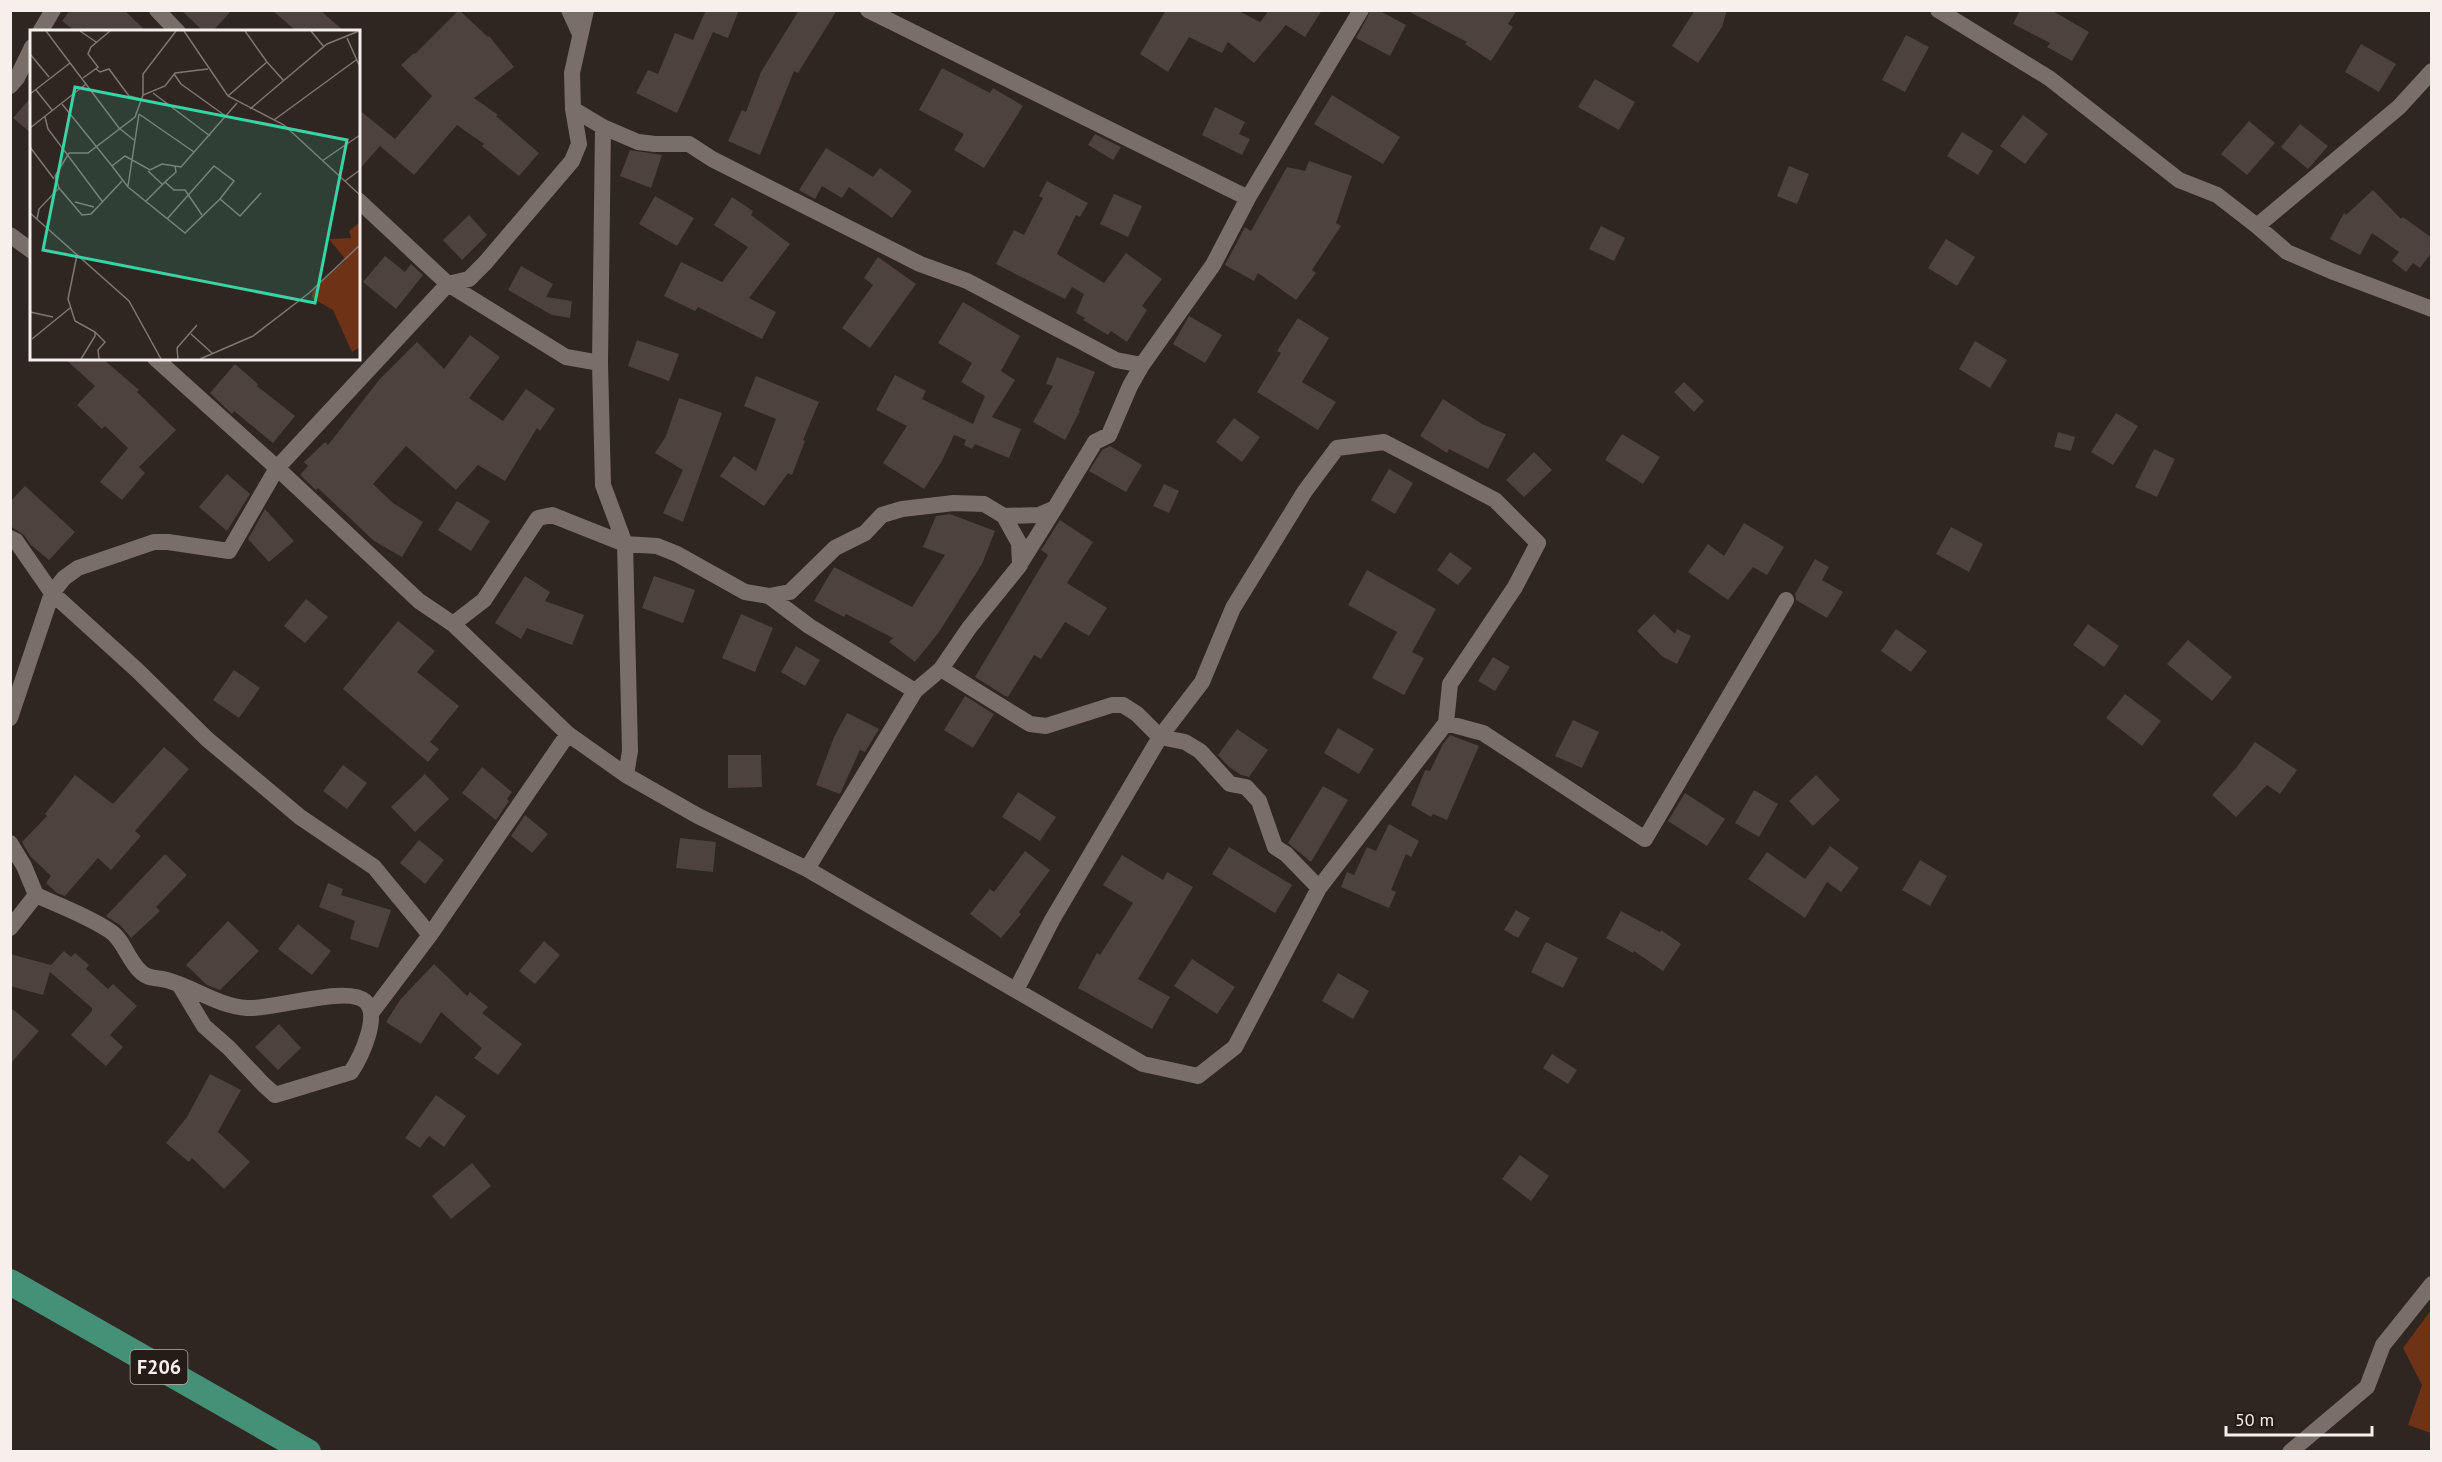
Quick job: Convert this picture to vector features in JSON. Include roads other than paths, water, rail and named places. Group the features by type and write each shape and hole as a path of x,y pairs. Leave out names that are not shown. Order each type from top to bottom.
{"main road":[{"name":"F206","path":"10,1282 305,1451"}],"street":[{"path":"41,30 53,10"},
{"path":"157,10 176,30"},
{"path":"569,10 580,34"},
{"path":"10,718 52,592 64,578 78,568 154,542 229,551 277,468 448,284 469,279 485,263 572,161 579,144 573,109 572,73 586,10"},
{"path":"868,10 1248,198"},
{"path":"807,869 915,691 941,669 969,627 1020,565 1095,442 1109,435 1130,386 1142,365 1214,265 1248,198 1361,10"},
{"path":"1938,10 2049,78 2180,180 2217,195 2258,226 2287,252 2432,309"},
{"path":"10,86 17,78 30,51"},
{"path":"2258,226 2399,107 2432,71"},
{"path":"573,109 603,127 638,142 689,144 712,159 920,264 967,281 1017,306 1116,360 1142,365"},
{"path":"579,144 603,127"},
{"path":"603,127 600,363 603,485 626,544 630,751 627,775"},
{"path":"360,202 448,284 566,357 600,363"},
{"path":"10,235 30,250"},
{"path":"157,360 419,601 453,624 568,734 627,775 698,816 807,869 1143,1064 1198,1076 1235,1047 1318,888 1446,723 1450,684 1515,587 1538,543 1495,500 1384,442 1337,448 1305,491 1233,608 1202,682 1160,737 1052,920 1016,990"},
{"path":"453,624 484,600 538,518 552,514 626,544 657,546 677,554 745,592 769,596 790,592 836,548 865,532 882,514 902,509 954,503 984,504 1004,516 1020,543 1020,565"},
{"path":"1004,516 1039,515 1055,508"},
{"path":"10,538 16,541 52,592 216,746 300,817 374,867 430,935"},
{"path":"769,596 809,626 915,691"},
{"path":"1446,723 1483,733 1645,839 1786,600"},
{"path":"941,669 1030,724 1046,726 1112,705 1123,705 1137,714 1160,737 1185,742 1200,751 1230,784 1246,787 1259,801 1275,847 1286,855 1318,888"},
{"path":"372,1012 430,935 568,734"},
{"path":"10,843 24,866 36,895 112,932 139,970 148,977 170,981 223,1003 248,1008 345,994 364,1000 372,1012 372,1022 351,1072 276,1095 204,1026 180,986"},
{"path":"10,854 24,866"},
{"path":"10,928 36,895"},
{"path":"2290,1452 2367,1387 2383,1346 2432,1284"}]}
